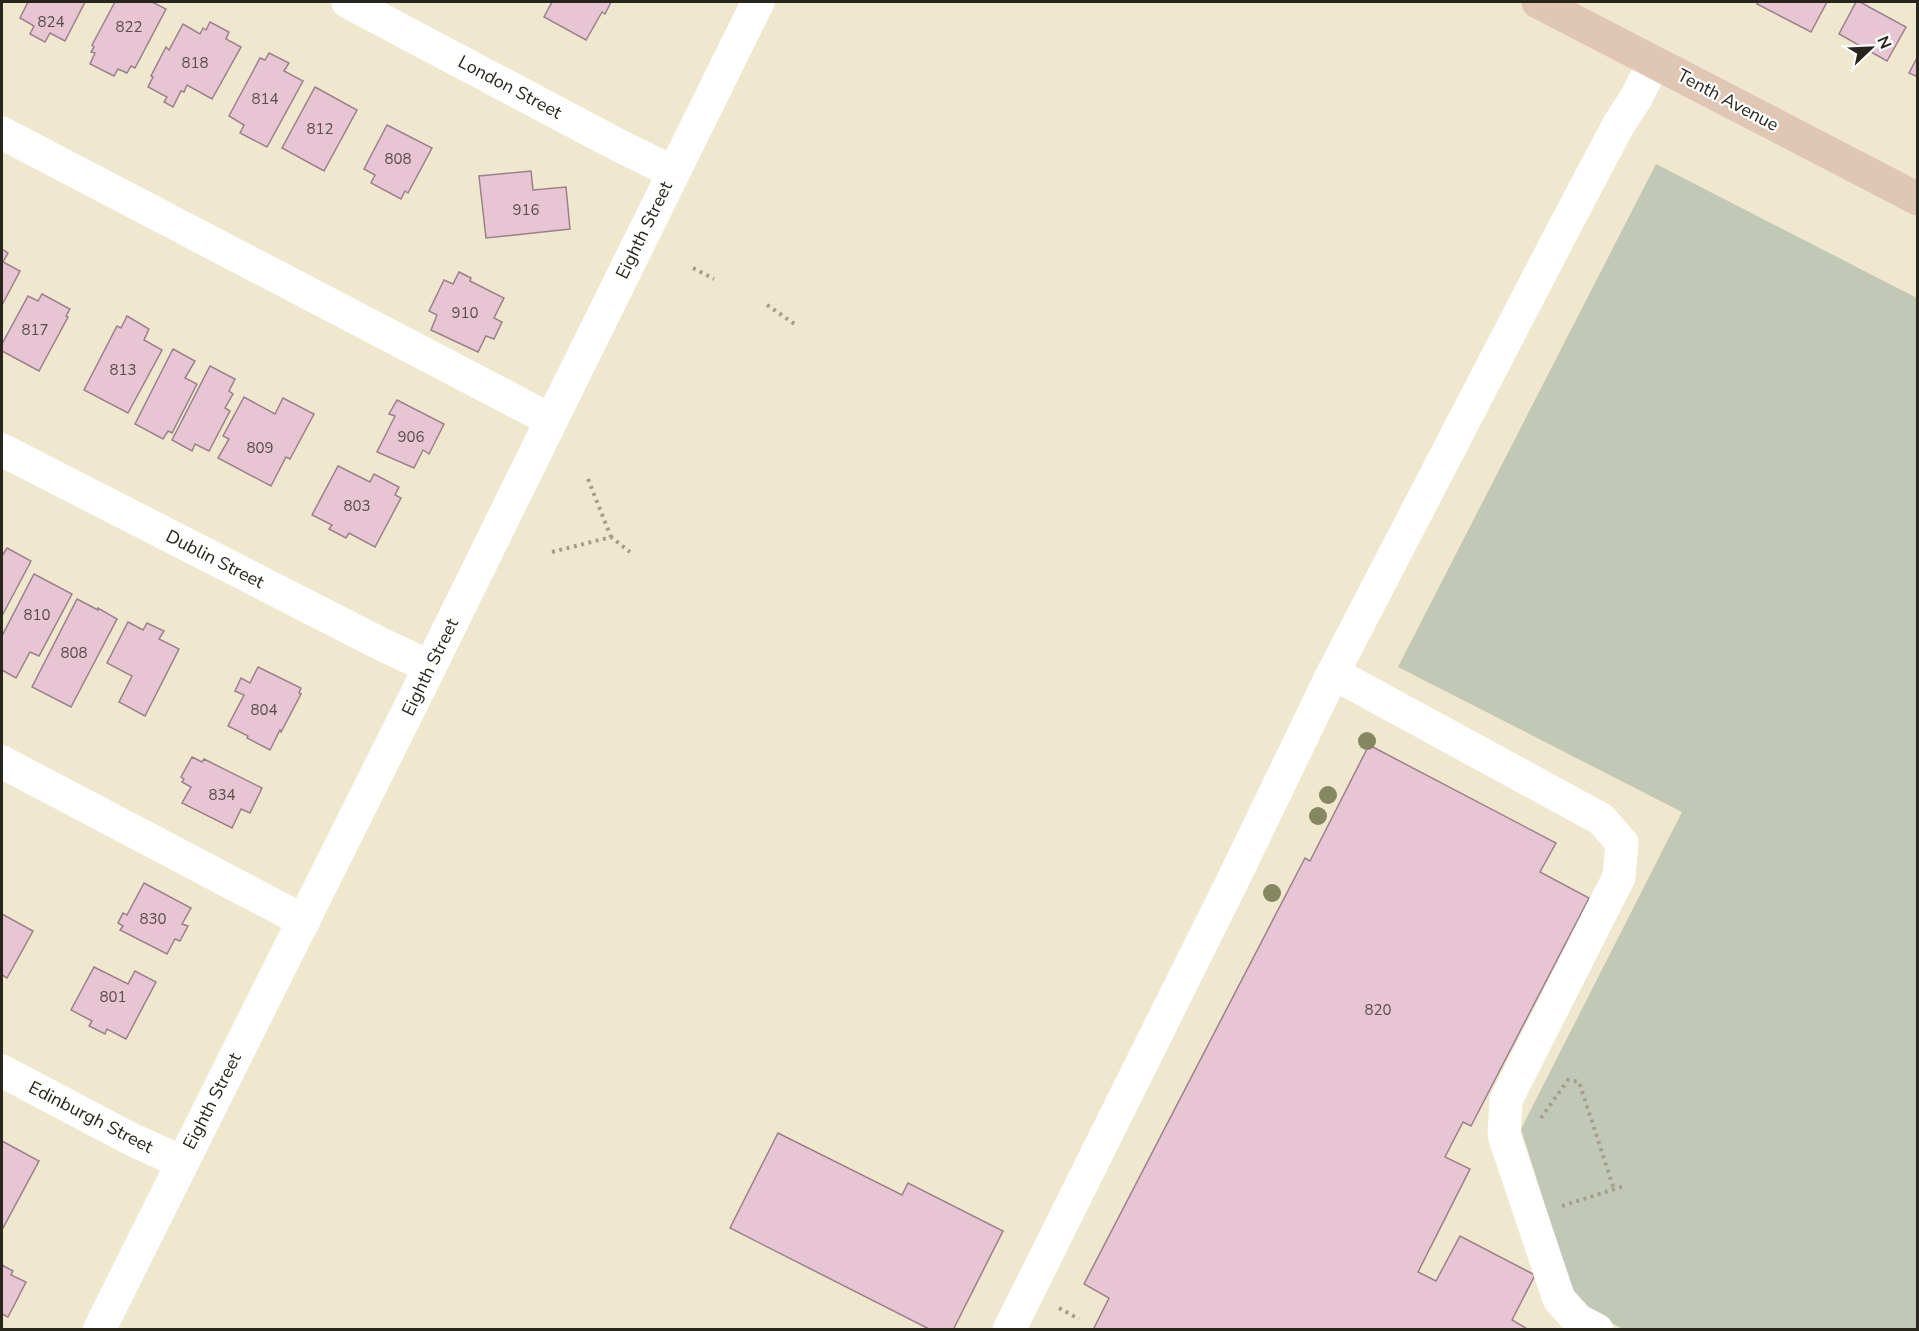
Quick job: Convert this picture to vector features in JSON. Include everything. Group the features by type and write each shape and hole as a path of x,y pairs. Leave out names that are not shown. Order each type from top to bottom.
{"main road":[{"name":"Tenth Avenue","path":"1538,2 1917,199"}],"street":[{"name":"London Street","path":"348,2 673,172"},
{"name":"Eighth Street","path":"99,1329 304,921 758,2"},
{"path":"1009,1329 1232,882 1333,673 1653,62"},
{"path":"2,133 551,420"},
{"name":"Dublin Street","path":"2,450 430,667"},
{"path":"1333,673 1601,819 1622,843 1619,877 1506,1100 1504,1135 1559,1299 1578,1320 1596,1329"},
{"path":"2,762 304,921"},
{"name":"Edinburgh Street","path":"2,1071 129,1138 181,1162"}],"path":[{"path":"693,268 714,279"},
{"path":"767,305 796,325"},
{"path":"588,479 611,537 630,552"},
{"path":"552,552 611,537"},
{"path":"1536,1125 1568,1080 1579,1082 1614,1189"},
{"path":"1558,1207 1624,1186"},
{"path":"1054,1305 1079,1319"}],"green space":[{"path":"1656,164 1917,298 1917,1329 1623,1329 1576,1305 1521,1129 1682,812 1398,667"}],"building":[{"path":"28,2 85,2 65,41 50,33 45,42 30,34 34,26 20,18"},
{"path":"115,2 152,2 166,9 135,68 131,66 127,73 118,69 114,76 90,64 95,53 91,52 94,47 92,45"},
{"path":"552,2 611,2 605,14 602,12 586,40 544,17"},
{"path":"1758,2 1827,2 1811,32 1757,4"},
{"path":"1856,2 1906,27 1887,61 1839,34"},
{"path":"210,22 229,32 226,39 241,47 212,99 187,85 184,92 181,91 173,107 164,102 167,97 148,87 153,77 151,76 166,47 169,50 183,24 200,34 203,28 206,30"},
{"path":"269,53 289,63 284,71 303,81 267,147 240,133 244,125 229,116 260,58 265,60"},
{"path":"1918,56 1918,77 1909,73"},
{"path":"315,87 357,110 324,171 282,148"},
{"path":"387,125 432,148 408,193 405,191 401,199 371,183 375,175 364,169"},
{"path":"531,171 533,190 566,187 570,229 486,238 479,176"},
{"path":"2,249 8,253 3,262 20,271 2,305"},
{"path":"459,272 471,278 470,281 504,298 494,318 502,322 494,339 486,336 478,352 431,330 437,315 429,311 444,280 453,284"},
{"path":"42,294 70,309 39,371 2,351 2,344 28,296 38,301"},
{"path":"127,316 149,329 144,340 162,350 128,413 84,390 117,326 121,328"},
{"path":"173,349 195,361 185,378 197,384 172,433 168,431 163,439 135,424"},
{"path":"210,366 235,379 229,391 233,394 225,408 230,411 209,451 195,444 192,451 172,440"},
{"path":"244,397 275,414 283,398 314,414 290,459 286,457 271,486 218,458 229,439 223,436"},
{"path":"397,400 444,424 429,454 423,450 414,468 377,452 395,416 389,414"},
{"path":"338,466 370,482 374,474 399,487 395,495 401,498 375,547 349,533 346,538 329,529 332,525 312,515"},
{"path":"7,548 31,561 2,616 2,556"},
{"path":"34,574 72,594 39,656 30,652 16,678 2,670 2,636"},
{"path":"77,599 117,619 71,707 32,687"},
{"path":"128,622 143,630 147,623 164,631 159,639 179,649 145,716 119,702 132,676 107,663"},
{"path":"258,667 301,688 299,693 301,694 270,750 228,726 244,695 235,691 241,678 250,683"},
{"path":"1369,745 1556,843 1540,872 1589,898 1471,1126 1463,1122 1445,1157 1470,1169 1418,1272 1436,1281 1460,1236 1535,1275 1512,1320 1529,1330 1093,1330 1109,1298 1084,1284 1305,858 1310,861"},
{"path":"192,757 202,762 204,759 262,788 250,813 241,809 232,828 182,803 191,787 182,782 184,779 181,777"},
{"path":"144,883 191,908 182,924 188,926 180,941 175,939 167,954 120,930 123,926 118,923 123,913 127,915"},
{"path":"2,914 33,931 7,978 2,975"},
{"path":"94,967 128,984 135,971 156,982 126,1039 107,1029 105,1034 89,1026 92,1021 71,1010"},
{"path":"778,1133 902,1195 908,1183 1003,1231 953,1330 931,1330 730,1228"},
{"path":"2,1141 39,1161 3,1228 2,1228"},
{"path":"2,1265 13,1271 11,1275 26,1282 8,1317 2,1314"}]}
